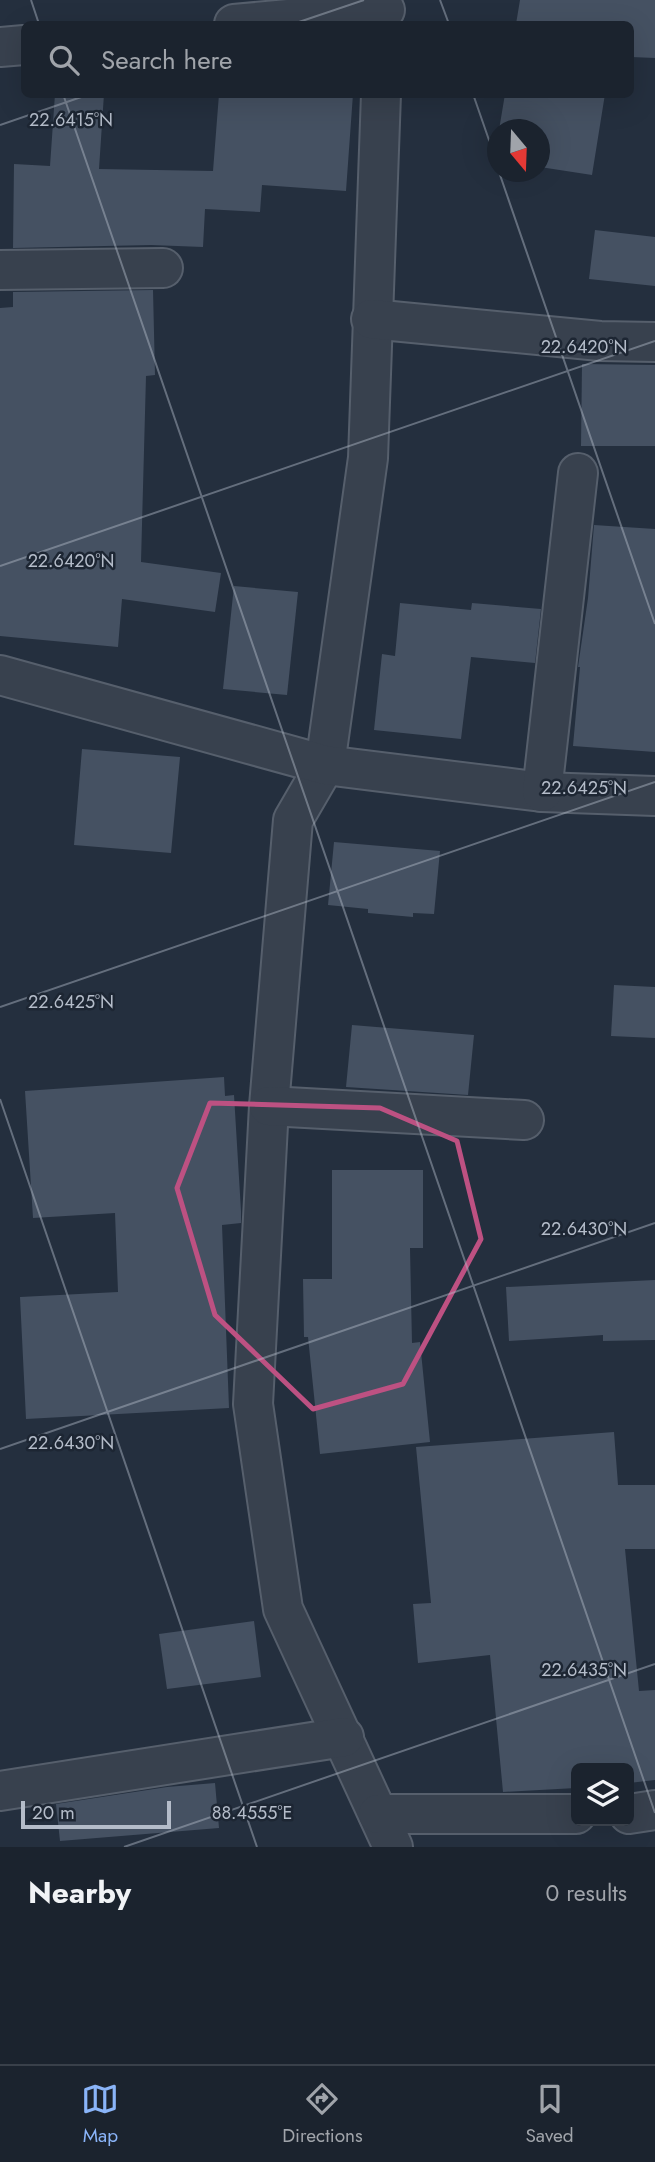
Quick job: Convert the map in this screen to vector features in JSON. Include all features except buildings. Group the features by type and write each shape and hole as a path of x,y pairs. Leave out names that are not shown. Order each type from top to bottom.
{"street":[{"path":"269,21 384,11"},
{"path":"0,47 21,45"},
{"path":"381,98 368,458 325,765 293,820 269,1106 253,1404 283,1609 386,1830 571,1814"},
{"path":"0,271 163,268"},
{"path":"371,319 600,341 655,342"},
{"path":"542,792 578,472"},
{"path":"0,675 325,765 542,792 655,796"},
{"path":"269,1106 524,1120"},
{"path":"0,1791 344,1737"},
{"path":"634,1813 655,1810"}],"highlighted area":[{"path":"210,1103 380,1108 457,1141 481,1239 403,1384 313,1409 215,1315 177,1188"}]}
